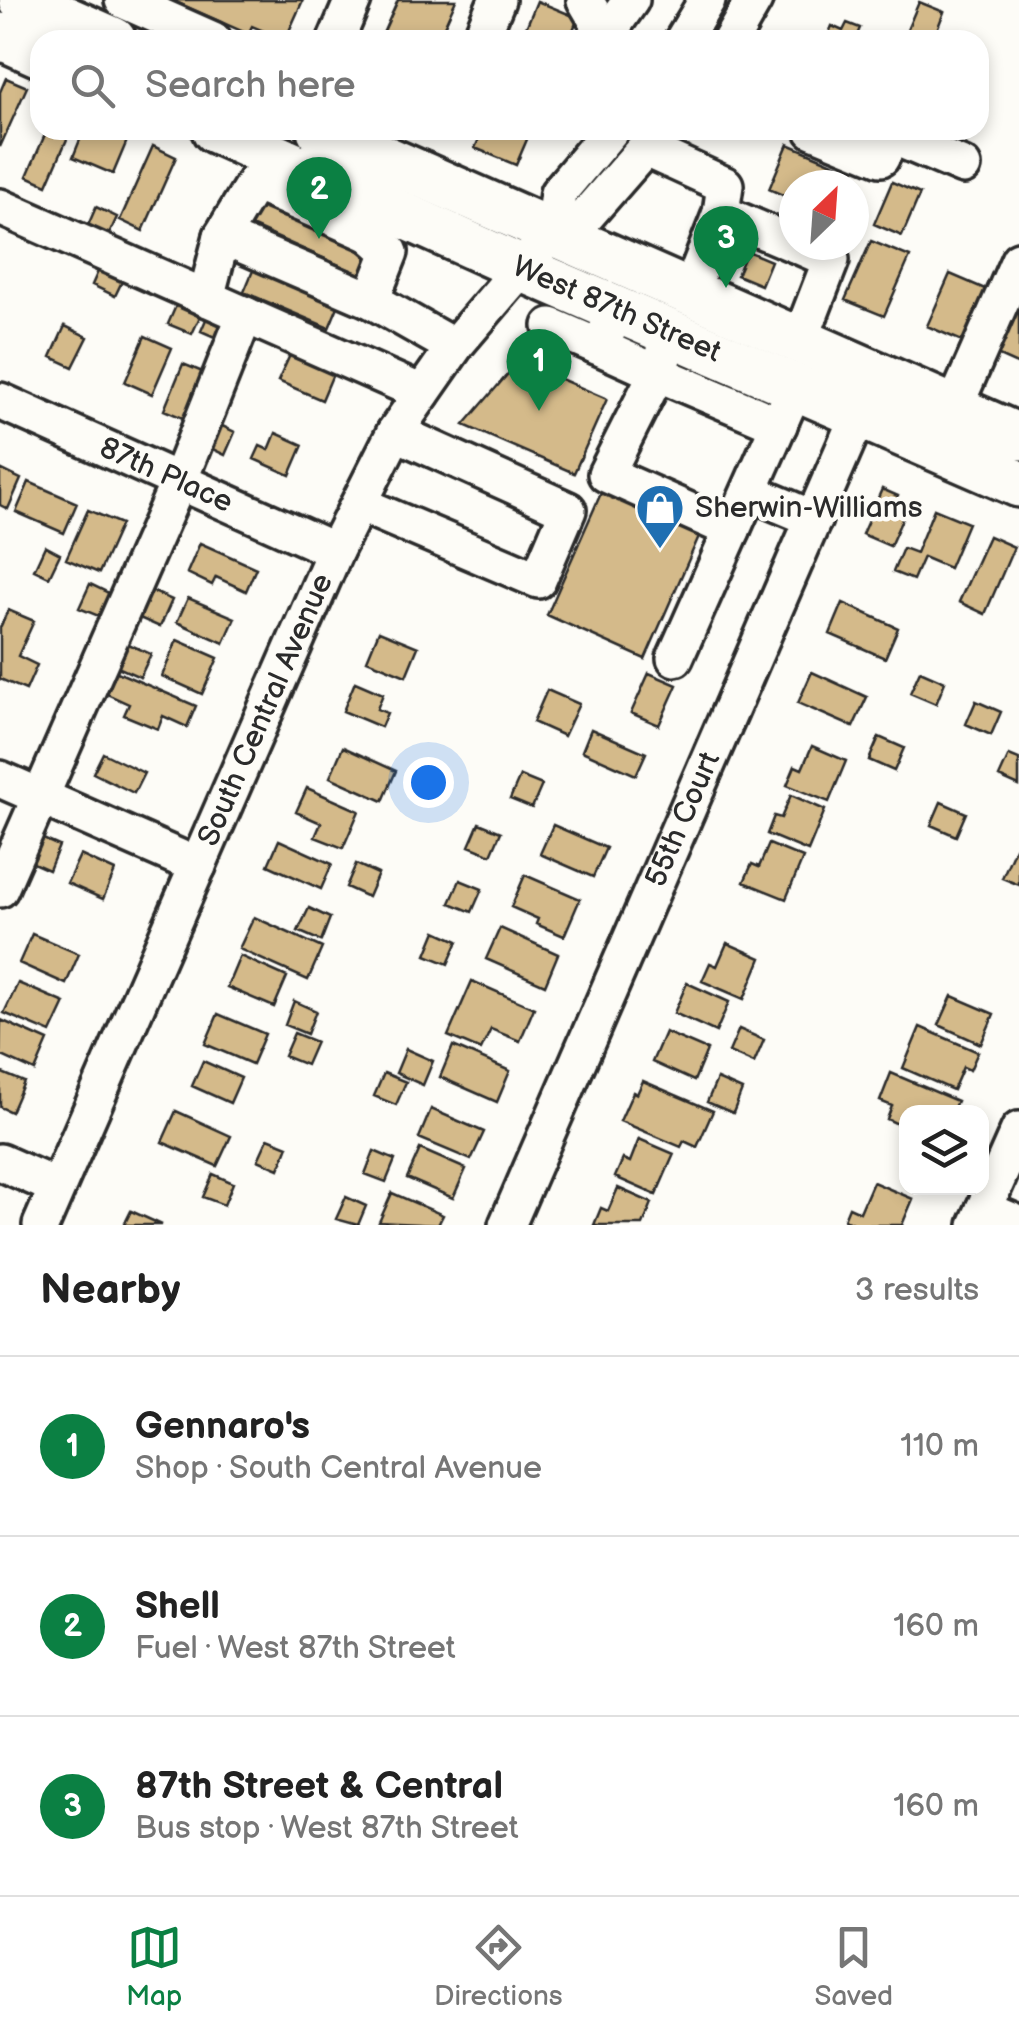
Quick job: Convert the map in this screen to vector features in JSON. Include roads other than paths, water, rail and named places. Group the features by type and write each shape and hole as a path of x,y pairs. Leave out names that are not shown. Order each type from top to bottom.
{"main road":[{"path":"65,30 122,21"},
{"name":"West 87th Street","path":"240,140 305,166 552,231 1019,437"},
{"name":"West 87th Street","path":"305,166 374,219 521,268 608,328 787,406 860,414 1019,484"}],"street":[{"path":"340,30 353,0"},
{"path":"484,30 497,0"},
{"path":"585,0 601,30"},
{"path":"610,30 631,0"},
{"path":"689,30 707,0"},
{"path":"122,21 165,30"},
{"name":"South Central Avenue","path":"552,231 558,193 603,140"},
{"name":"South Central Avenue","path":"41,1225 335,550 395,432 454,347 552,231 586,216 653,140"},
{"path":"656,140 725,185 721,213 690,292"},
{"path":"836,140 881,158 890,140"},
{"path":"916,140 963,166"},
{"path":"206,298 222,236 254,183 305,166"},
{"path":"0,207 422,393"},
{"path":"721,213 779,237"},
{"path":"371,300 390,252 374,219"},
{"path":"222,236 371,300 454,347"},
{"path":"800,340 832,260"},
{"path":"954,408 1019,260"},
{"path":"0,890 179,482 245,315"},
{"path":"551,326 608,328"},
{"path":"665,353 606,474 732,530"},
{"name":"87th Place","path":"0,401 335,550"},
{"path":"675,658 787,406"},
{"name":"55th Court","path":"507,1225 860,414"},
{"path":"359,504 538,580 568,510 395,432"},
{"path":"750,492 814,520"},
{"path":"0,780 198,866"},
{"path":"1019,1130 981,1217 1019,1224"},
{"path":"0,1162 58,1188"}],"place":[{"name":"Shell","path":"319,239"},
{"name":"87th Street & Central","path":"726,288"},
{"name":"Gennaro's","path":"539,411"},
{"name":"Sherwin-Williams","path":"660,550"}]}
